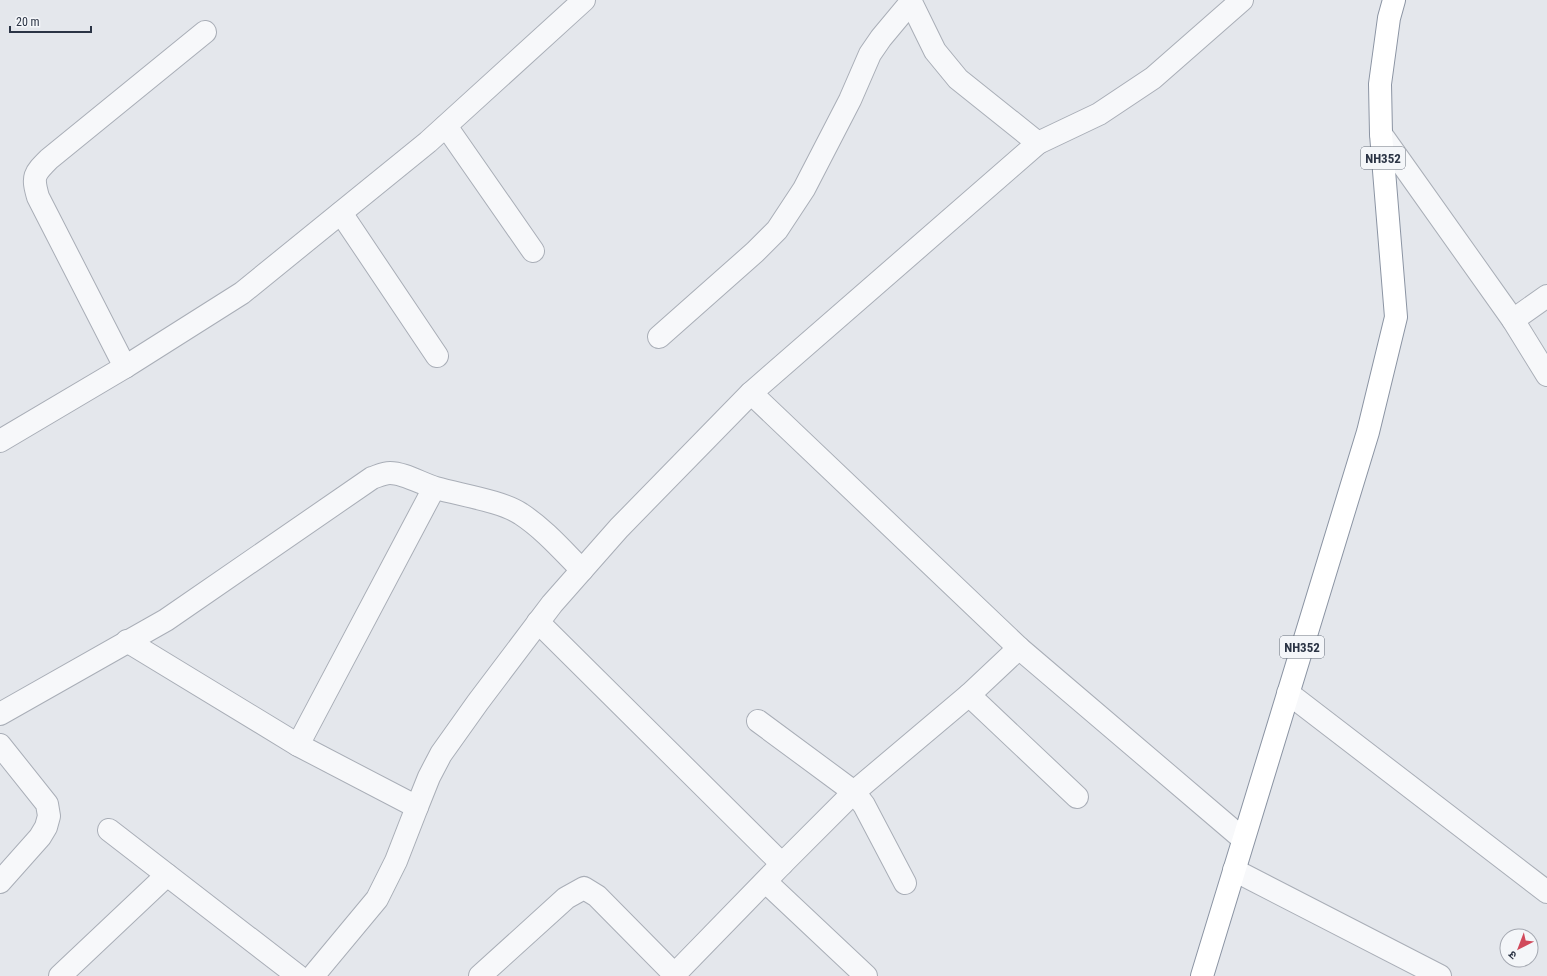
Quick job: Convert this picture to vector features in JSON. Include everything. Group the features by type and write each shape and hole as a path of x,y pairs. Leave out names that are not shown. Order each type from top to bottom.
{"highway":[{"name":"NH352","path":"1202,976 1368,432 1396,317 1381,134 1380,84 1389,18 1394,0"}],"street":[{"path":"0,441 125,367 242,293 428,142 584,0"},
{"path":"312,976 377,899 396,861 429,777 441,754 552,604 619,528 751,393 1038,143 1099,114 1142,86 1242,0"},
{"path":"658,337 755,252 776,230 804,189 850,100 870,54 910,1 935,51 958,79 1038,143"},
{"path":"125,367 38,198 34,184 36,172 49,159 205,32"},
{"path":"446,126 534,251"},
{"path":"1381,134 1513,320 1547,375"},
{"path":"340,214 437,356"},
{"path":"1513,320 1547,296"},
{"path":"751,393 1019,648 1243,839"},
{"path":"0,714 166,620 372,478 390,472 416,480 434,488 505,507 519,513 534,523 582,570"},
{"path":"298,745 434,488"},
{"path":"538,622 782,864"},
{"path":"127,641 298,745 418,806"},
{"path":"480,976 566,898 584,888 597,896 674,976 854,792 969,695 1019,648"},
{"path":"1288,693 1547,892"},
{"path":"969,695 1077,797"},
{"path":"758,721 854,792 864,805 905,883"},
{"path":"0,745 47,804 49,816 46,827 40,837 0,882"},
{"path":"108,830 298,976"},
{"path":"1234,870 1440,976"},
{"path":"60,976 167,875"},
{"path":"766,882 866,976"}]}
